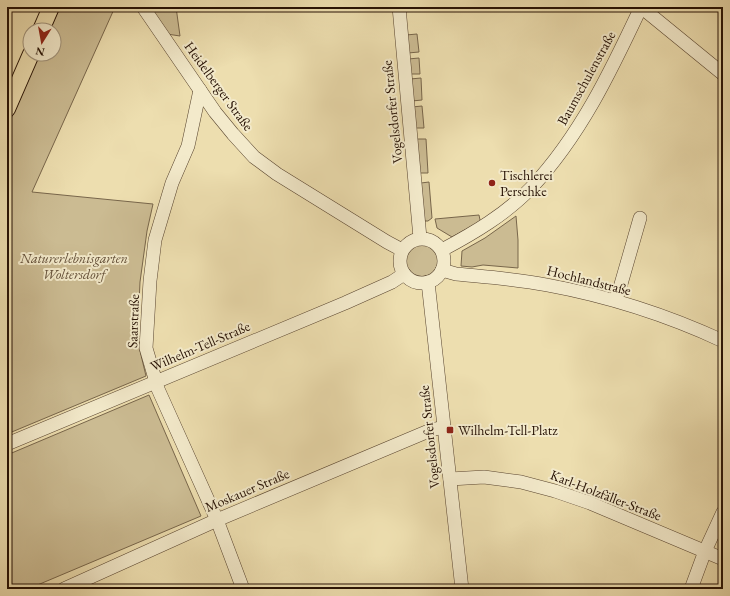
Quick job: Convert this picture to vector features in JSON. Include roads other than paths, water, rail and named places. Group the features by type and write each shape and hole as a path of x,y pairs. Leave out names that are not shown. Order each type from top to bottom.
{"main road":[{"path":"44,22 51,7"},
{"path":"7,109 28,62"}],"street":[{"name":"Heidelberger Straße","path":"143,7 200,90 233,134 254,156 277,174 402,250"},
{"name":"Vogelsdorfer Straße","path":"399,7 420,238"},
{"path":"641,7 723,74"},
{"name":"Baumschulenstraße","path":"442,250 487,224 531,188 567,142 594,102 612,69 641,7"},
{"name":"Saarstraße","path":"200,90 188,146 172,183 155,240 150,281 146,348 156,382 217,520 243,589"},
{"path":"615,300 619,291 640,218"},
{"path":"420,238 433,241 442,250 444,264 442,270 434,280 428,282 414,282 404,274 400,262 402,250 410,242 420,238"},
{"name":"Hochlandstraße","path":"442,270 456,274 546,285 615,300 669,318 723,341"},
{"name":"Wilhelm-Tell-Straße","path":"7,444 345,303 392,282 404,274"},
{"name":"Vogelsdorfer Straße","path":"428,282 462,589"},
{"name":"Moskauer Straße","path":"64,589 217,520 431,430 444,427"},
{"name":"Karl-Holzfäller-Straße","path":"450,479 484,477 521,482 555,491 590,503 723,559"},
{"path":"691,589 705,551 723,512"}],"place":[{"name":"Tischlerei Perschke","path":"492,183"},
{"name":"Wilhelm-Tell-Platz","path":"450,430"}],"park label":[{"name":"Naturerlebnisgarten Woltersdorf","path":"74,266"}]}
